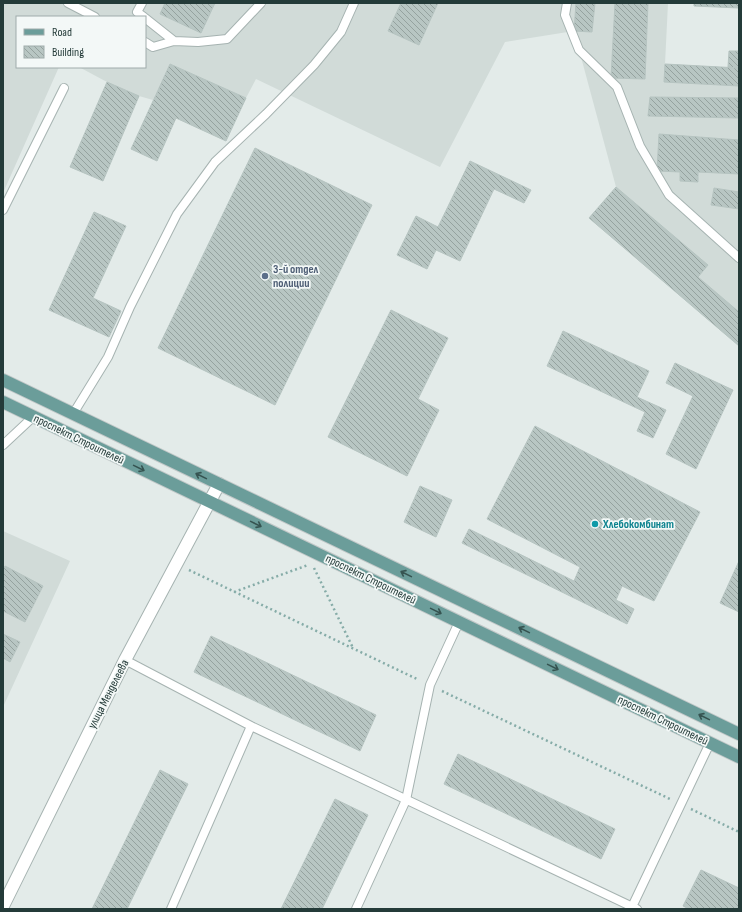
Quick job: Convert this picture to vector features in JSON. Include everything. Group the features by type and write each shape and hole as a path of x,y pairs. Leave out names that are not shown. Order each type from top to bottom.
{"main road":[{"name":"проспект Строителей","path":"3,380 739,734"},
{"name":"проспект Строителей","path":"3,402 739,757"}],"street":[{"name":"улица Менделеева","path":"3,906 125,660 219,484"}],"lane":[{"path":"68,3 93,16"},
{"path":"142,3 137,12 143,16"},
{"path":"146,42 153,46 174,41 198,42 227,39 261,3"},
{"path":"73,414 108,357 130,307 177,214 215,162 266,114 314,65 341,32 354,3"},
{"path":"567,3 565,15 579,50 617,87 640,146 669,195 739,258"},
{"path":"146,18 174,41"},
{"path":"3,210 64,88"},
{"path":"3,445 33,417"},
{"path":"356,909 406,800 430,685 459,622"},
{"path":"125,660 251,726 634,908 710,743"},
{"path":"171,909 251,726"}],"path":[{"path":"175,564 739,832"},
{"path":"234,592 312,564 354,649"}],"shaded area":[{"path":"3,3 668,3 665,64 739,68 739,312 698,277 708,265 616,187 574,31 505,42 440,167 256,79 246,98 170,64 153,100 139,96 107,82 81,68 146,68 146,16 16,16 16,68 59,68 3,193"},
{"path":"3,531 70,561 3,707"}],"building":[{"path":"165,3 215,3 201,33 160,14"},
{"path":"401,3 438,3 419,45 388,31"},
{"path":"576,3 595,3 592,32 574,31"},
{"path":"615,3 648,3 645,79 611,78"},
{"path":"694,3 739,3 739,8 694,6"},
{"path":"729,51 739,51 739,68 728,67"},
{"path":"170,64 246,98 226,141 176,118 157,161 131,149"},
{"path":"665,64 739,68 739,86 664,82"},
{"path":"107,82 139,96 103,181 70,167"},
{"path":"650,97 739,98 739,118 648,116"},
{"path":"659,134 739,140 739,174 698,172 698,182 680,181 680,172 657,171"},
{"name":"3-й отдел полиции","path":"255,148 372,205 275,405 158,348"},
{"path":"470,161 531,190 524,203 494,189 460,261 436,250 427,269 397,255 416,216 438,227"},
{"path":"616,187 708,265 698,277 739,312 739,346 589,218"},
{"path":"714,188 739,192 739,209 711,205"},
{"path":"94,212 126,226 93,298 121,311 109,337 49,310"},
{"path":"391,310 448,338 418,399 439,410 407,476 328,437"},
{"path":"563,331 649,371 637,397 666,410 653,438 637,431 645,412 547,366"},
{"path":"675,363 733,390 696,469 666,454 693,396 666,383"},
{"name":"Хлебокомбинат","path":"535,426 700,512 654,601 622,586 616,600 634,609 627,624 462,543 469,529 574,581 580,567 487,519"},
{"path":"420,486 452,500 436,537 404,522"},
{"path":"739,561 739,612 720,603"},
{"path":"5,566 43,586 25,622 3,611 3,570"},
{"path":"3,634 20,642 10,662 3,658"},
{"path":"211,636 376,715 360,751 194,672"},
{"path":"458,754 615,829 601,859 444,784"},
{"path":"160,770 188,784 127,909 92,909"},
{"path":"335,799 368,815 322,909 281,909"},
{"path":"701,870 739,888 739,909 689,909 683,906"}],"place":[{"name":"3-й отдел полиции","path":"265,276"},
{"name":"Хлебокомбинат","path":"595,524"}]}
